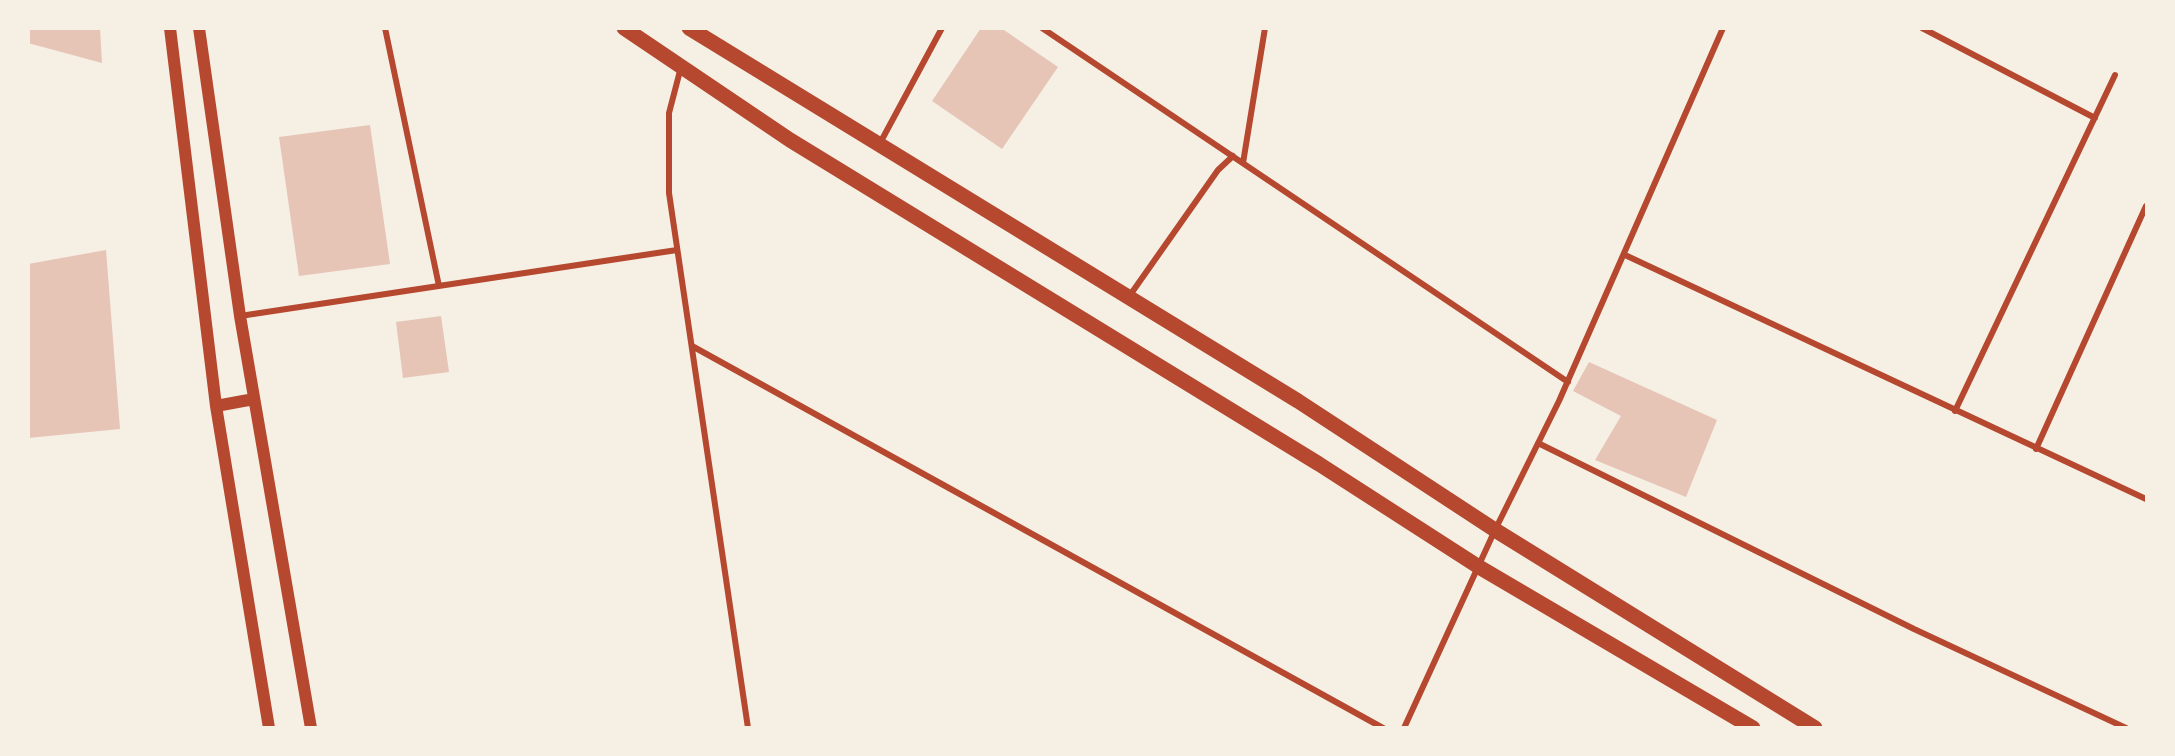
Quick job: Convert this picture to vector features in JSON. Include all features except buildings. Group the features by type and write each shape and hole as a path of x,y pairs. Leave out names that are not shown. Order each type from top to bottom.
{"main road":[{"path":"170,28 216,406 269,728"},
{"path":"199,28 240,316 311,728"},
{"path":"624,28 810,152 1319,464 1479,567 1753,728"},
{"path":"689,28 1298,401 1495,530 1815,728"},
{"path":"216,406 254,399"}],"street":[{"path":"385,28 439,286"},
{"path":"879,146 942,28"},
{"path":"1042,28 1568,382"},
{"path":"1243,164 1265,28"},
{"path":"1404,728 1495,530 1568,382 1723,28"},
{"path":"1922,28 2095,118"},
{"path":"681,65 669,114 669,193 748,728"},
{"path":"1955,411 2115,75"},
{"path":"1128,298 1218,170 1233,156"},
{"path":"2036,449 2146,206"},
{"path":"240,316 677,250"},
{"path":"1625,255 2146,499"},
{"path":"692,346 1383,728"},
{"path":"1538,443 1914,629 2126,728"}]}
